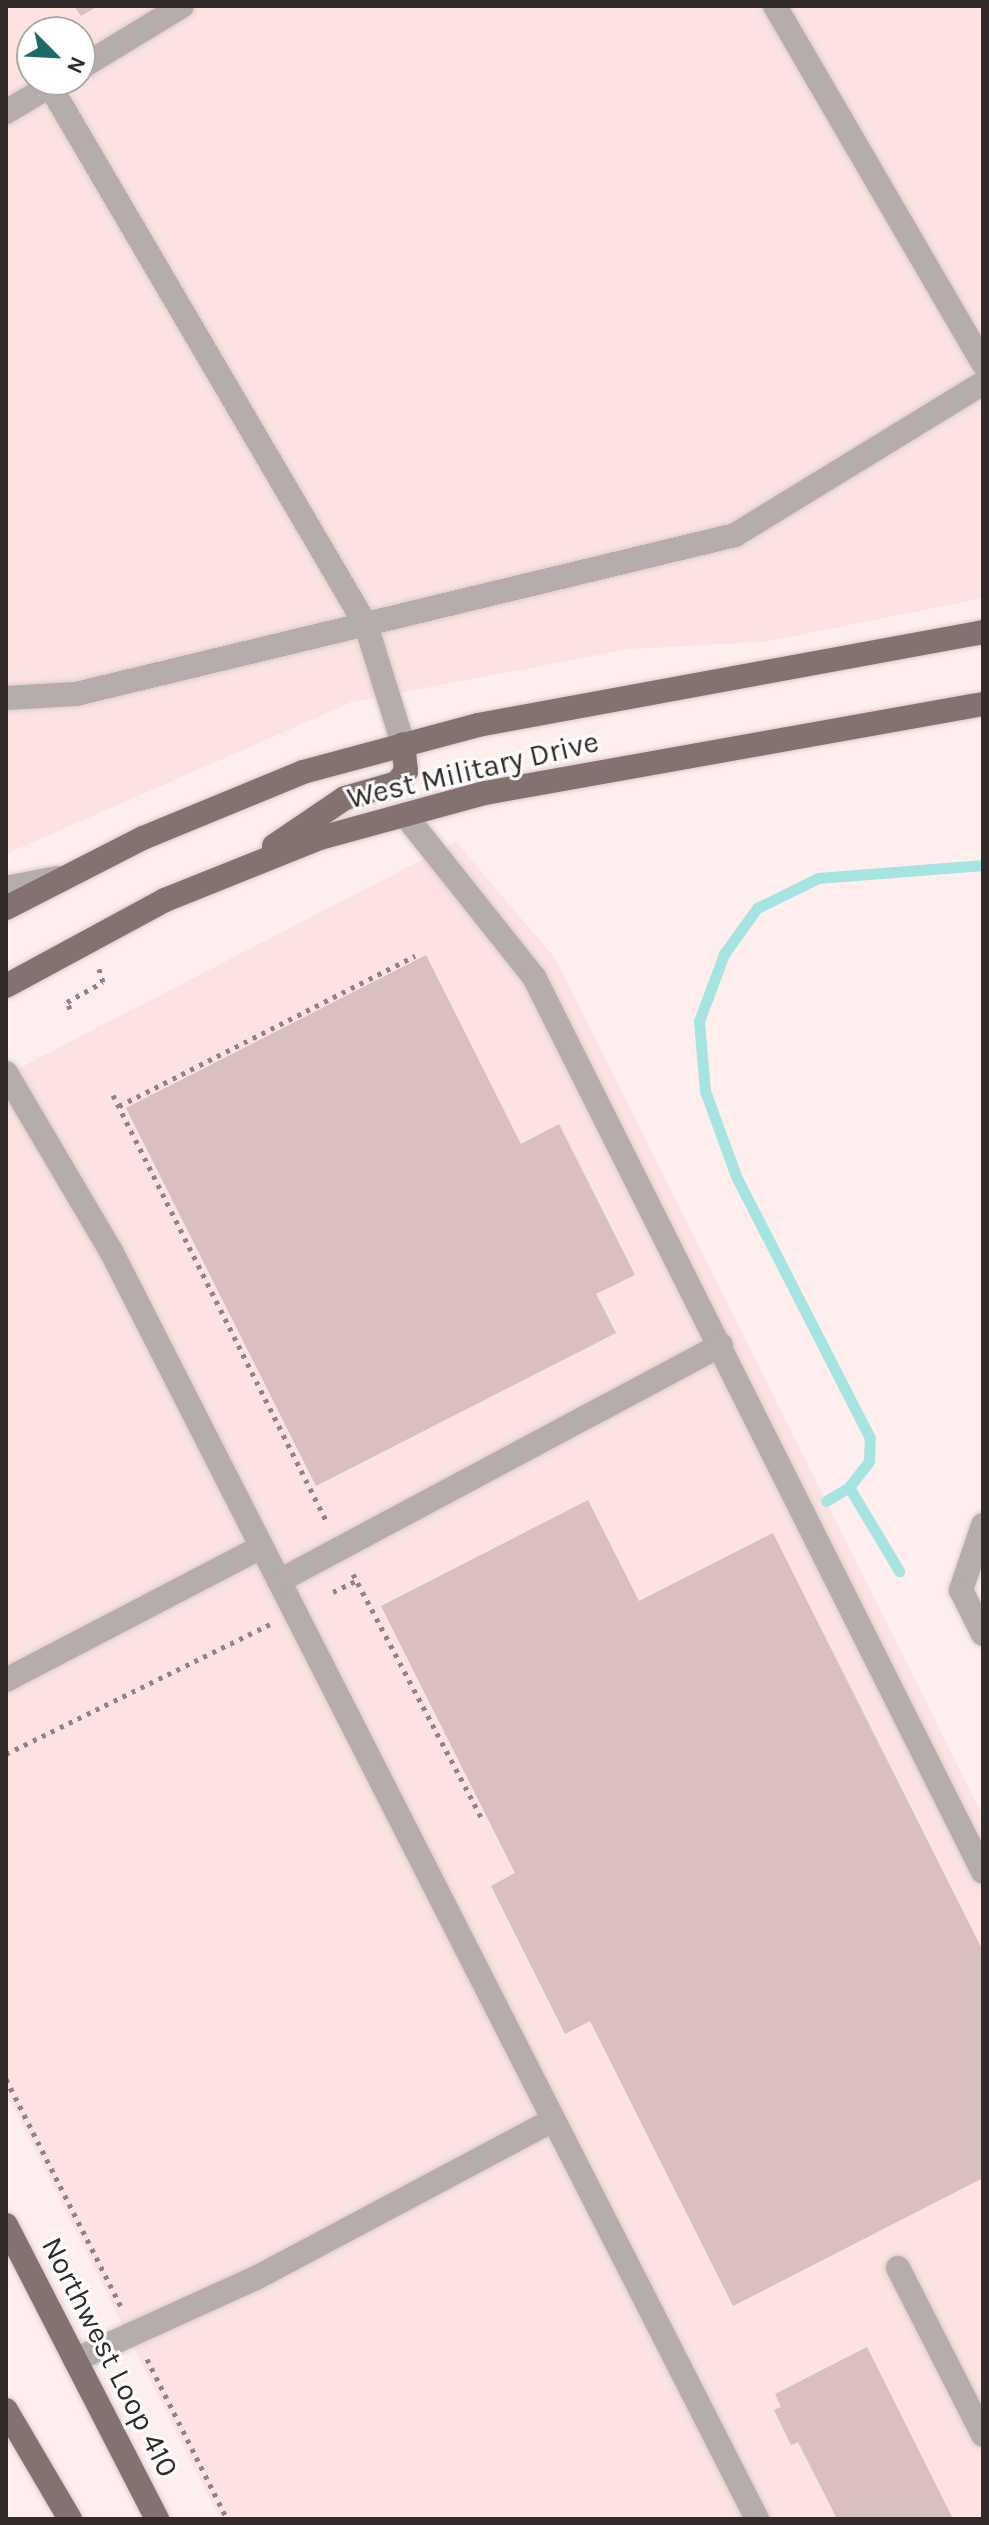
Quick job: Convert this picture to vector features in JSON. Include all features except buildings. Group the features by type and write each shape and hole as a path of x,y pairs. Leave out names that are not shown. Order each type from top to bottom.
{"main road":[{"name":"West Military Drive","path":"6,908 63,877 303,772 478,725 983,632"},
{"name":"West Military Drive","path":"6,986 165,900 320,838 485,793 983,704"},
{"path":"239,870 345,798 397,783 406,771 403,744"},
{"name":"Northwest Loop 410","path":"6,2225 157,2519"},
{"path":"6,2410 70,2519"}],"lane":[{"path":"96,58 182,6"},
{"path":"775,6 983,363"},
{"path":"6,112 33,96"},
{"path":"62,96 366,625 403,744"},
{"path":"6,698 76,694 735,535 983,383"},
{"path":"405,815 534,977 983,1872"},
{"path":"6,888 63,877"},
{"path":"6,1073 111,1251 757,2519"},
{"path":"279,1581 721,1345"},
{"path":"983,1525 961,1590 983,1634"},
{"path":"6,1680 261,1547"},
{"path":"75,2360 256,2278 553,2120"},
{"path":"898,2268 983,2435"}],"path":[{"path":"119,1106 415,956"},
{"path":"70,1009 67,1002 103,982 98,964"},
{"path":"113,1095 326,1520"},
{"path":"349,1565 483,1821"},
{"path":"333,1592 356,1581"},
{"path":"6,1754 281,1619"},
{"path":"6,2079 227,2519"}],"shaded area":[{"path":"6,6 983,6 983,598 764,642 629,649 352,702 6,854"},
{"path":"456,842 555,958 983,1816 983,2519 220,2519 6,2092 6,1075"}],"waterway":[{"path":"826,1501 849,1487 869,1461 870,1438 736,1176 705,1091 699,1021 724,954 757,908 818,878 983,865"},
{"path":"849,1487 899,1571"}]}
